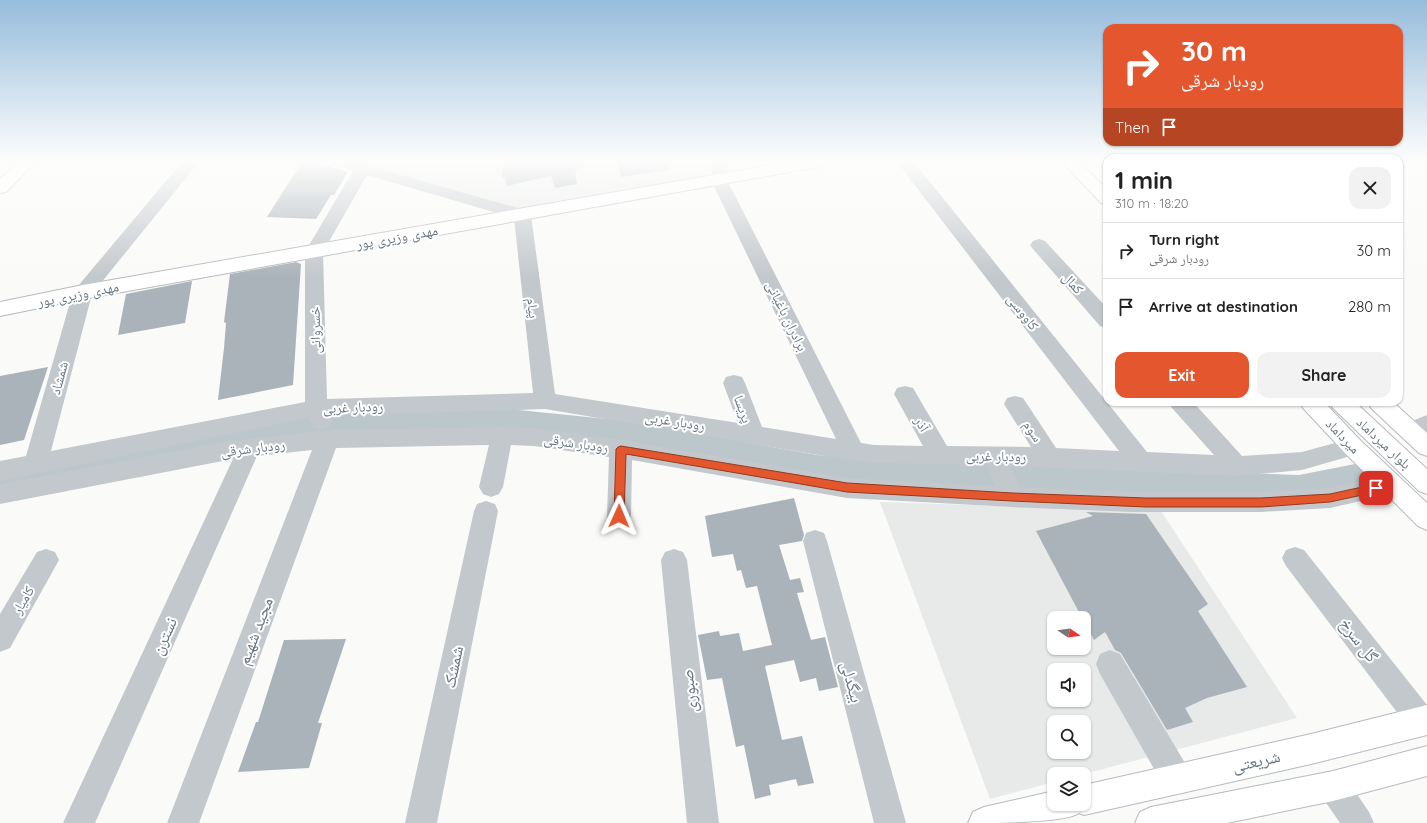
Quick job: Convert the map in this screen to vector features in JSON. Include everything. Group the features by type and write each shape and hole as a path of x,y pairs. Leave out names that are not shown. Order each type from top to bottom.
{"main road":[{"name":"مهدی وزیری پور","path":"0,309 83,292 522,215 588,200"},
{"name":"میرداماد","path":"1315,406 1353,447 1427,519"},
{"name":"بلوار میرداماد","path":"1345,406 1427,484"},
{"name":"بلوار میرداماد","path":"1385,406 1418,428 1427,447"},
{"name":"شریعتی","path":"1091,798 1425,721"},
{"path":"1150,823 1333,786 1427,761"},
{"path":"984,823 1047,809"}],"street":[{"path":"83,292 159,200"},
{"path":"314,252 345,200"},
{"path":"475,200 522,215"},
{"name":"برادران باغیانی","path":"734,200 854,452"},
{"name":"کاووسی","path":"934,200 1141,462"},
{"name":"پیام","path":"522,215 545,401"},
{"name":"کمال","path":"1039,245 1103,317"},
{"name":"خسروانی","path":"314,252 316,408"},
{"name":"شمشاد","path":"36,463 83,292"},
{"name":"پریسا","path":"734,383 753,434"},
{"name":"آذر","path":"905,394 940,455"},
{"name":"رودبار غربی","path":"0,471 316,408 545,401 753,434 854,452 874,454 1050,457 1237,466 1302,461 1353,447"},
{"name":"سوم","path":"1015,404 1050,457"},
{"path":"1184,406 1237,466"},
{"path":"316,408 328,439"},
{"name":"رودبار شرقی","path":"2,496 230,450 328,439 502,436 534,437 621,449 847,488 1012,497 1146,502 1261,502 1330,498 1392,484"},
{"name":"شمشک","path":"420,823 502,436"},
{"name":"مجید شهیم","path":"183,823 328,439"},
{"name":"نسترن","path":"79,823 249,449"},
{"path":"619,516 621,449"},
{"path":"995,456 1012,497"},
{"name":"بیگدلی","path":"815,541 890,823"},
{"name":"گل سرخ","path":"1295,558 1425,721"},
{"name":"کامیار","path":"0,639 46,560"},
{"name":"صبوری","path":"674,560 703,823"},
{"path":"1110,664 1177,779"},
{"path":"1333,786 1358,823"}],"shaded area":[{"path":"489,200 576,200 522,210"},
{"path":"880,502 1161,511 1297,718 1091,772 1091,767 1047,767 1047,784 990,799"}],"building":[{"path":"278,200 328,200 316,219 267,217"},
{"path":"296,262 301,264 293,385 218,400 226,323 224,322 230,274"},
{"path":"192,281 185,323 118,335 126,294"},
{"path":"48,367 24,440 0,445 0,376"},
{"path":"794,498 804,535 802,541 779,545 790,580 800,578 804,592 797,593 811,640 825,637 838,687 819,691 816,678 800,682 794,660 765,666 782,740 802,736 814,783 798,786 796,779 769,785 771,795 755,799 744,745 736,747 722,678 707,680 698,635 719,631 720,636 739,633 743,651 772,645 757,586 746,588 741,570 737,571 733,554 712,557 705,516"},
{"path":"1086,512 1146,514 1208,604 1198,611 1247,687 1207,698 1185,708 1193,722 1167,730 1121,653 1115,650 1105,632 1094,640 1091,634 1091,611 1078,611 1036,531 1093,516"},
{"path":"346,639 318,723 322,723 309,768 238,772 256,722 258,722 284,640"}],"waterway":[{"path":"0,486 185,446 353,419 509,421 627,433 817,468 869,473 1299,489 1360,476"}],"route":[{"path":"619,516 621,449 847,488 867,490 1146,502 1261,502 1330,498 1376,488"}]}
